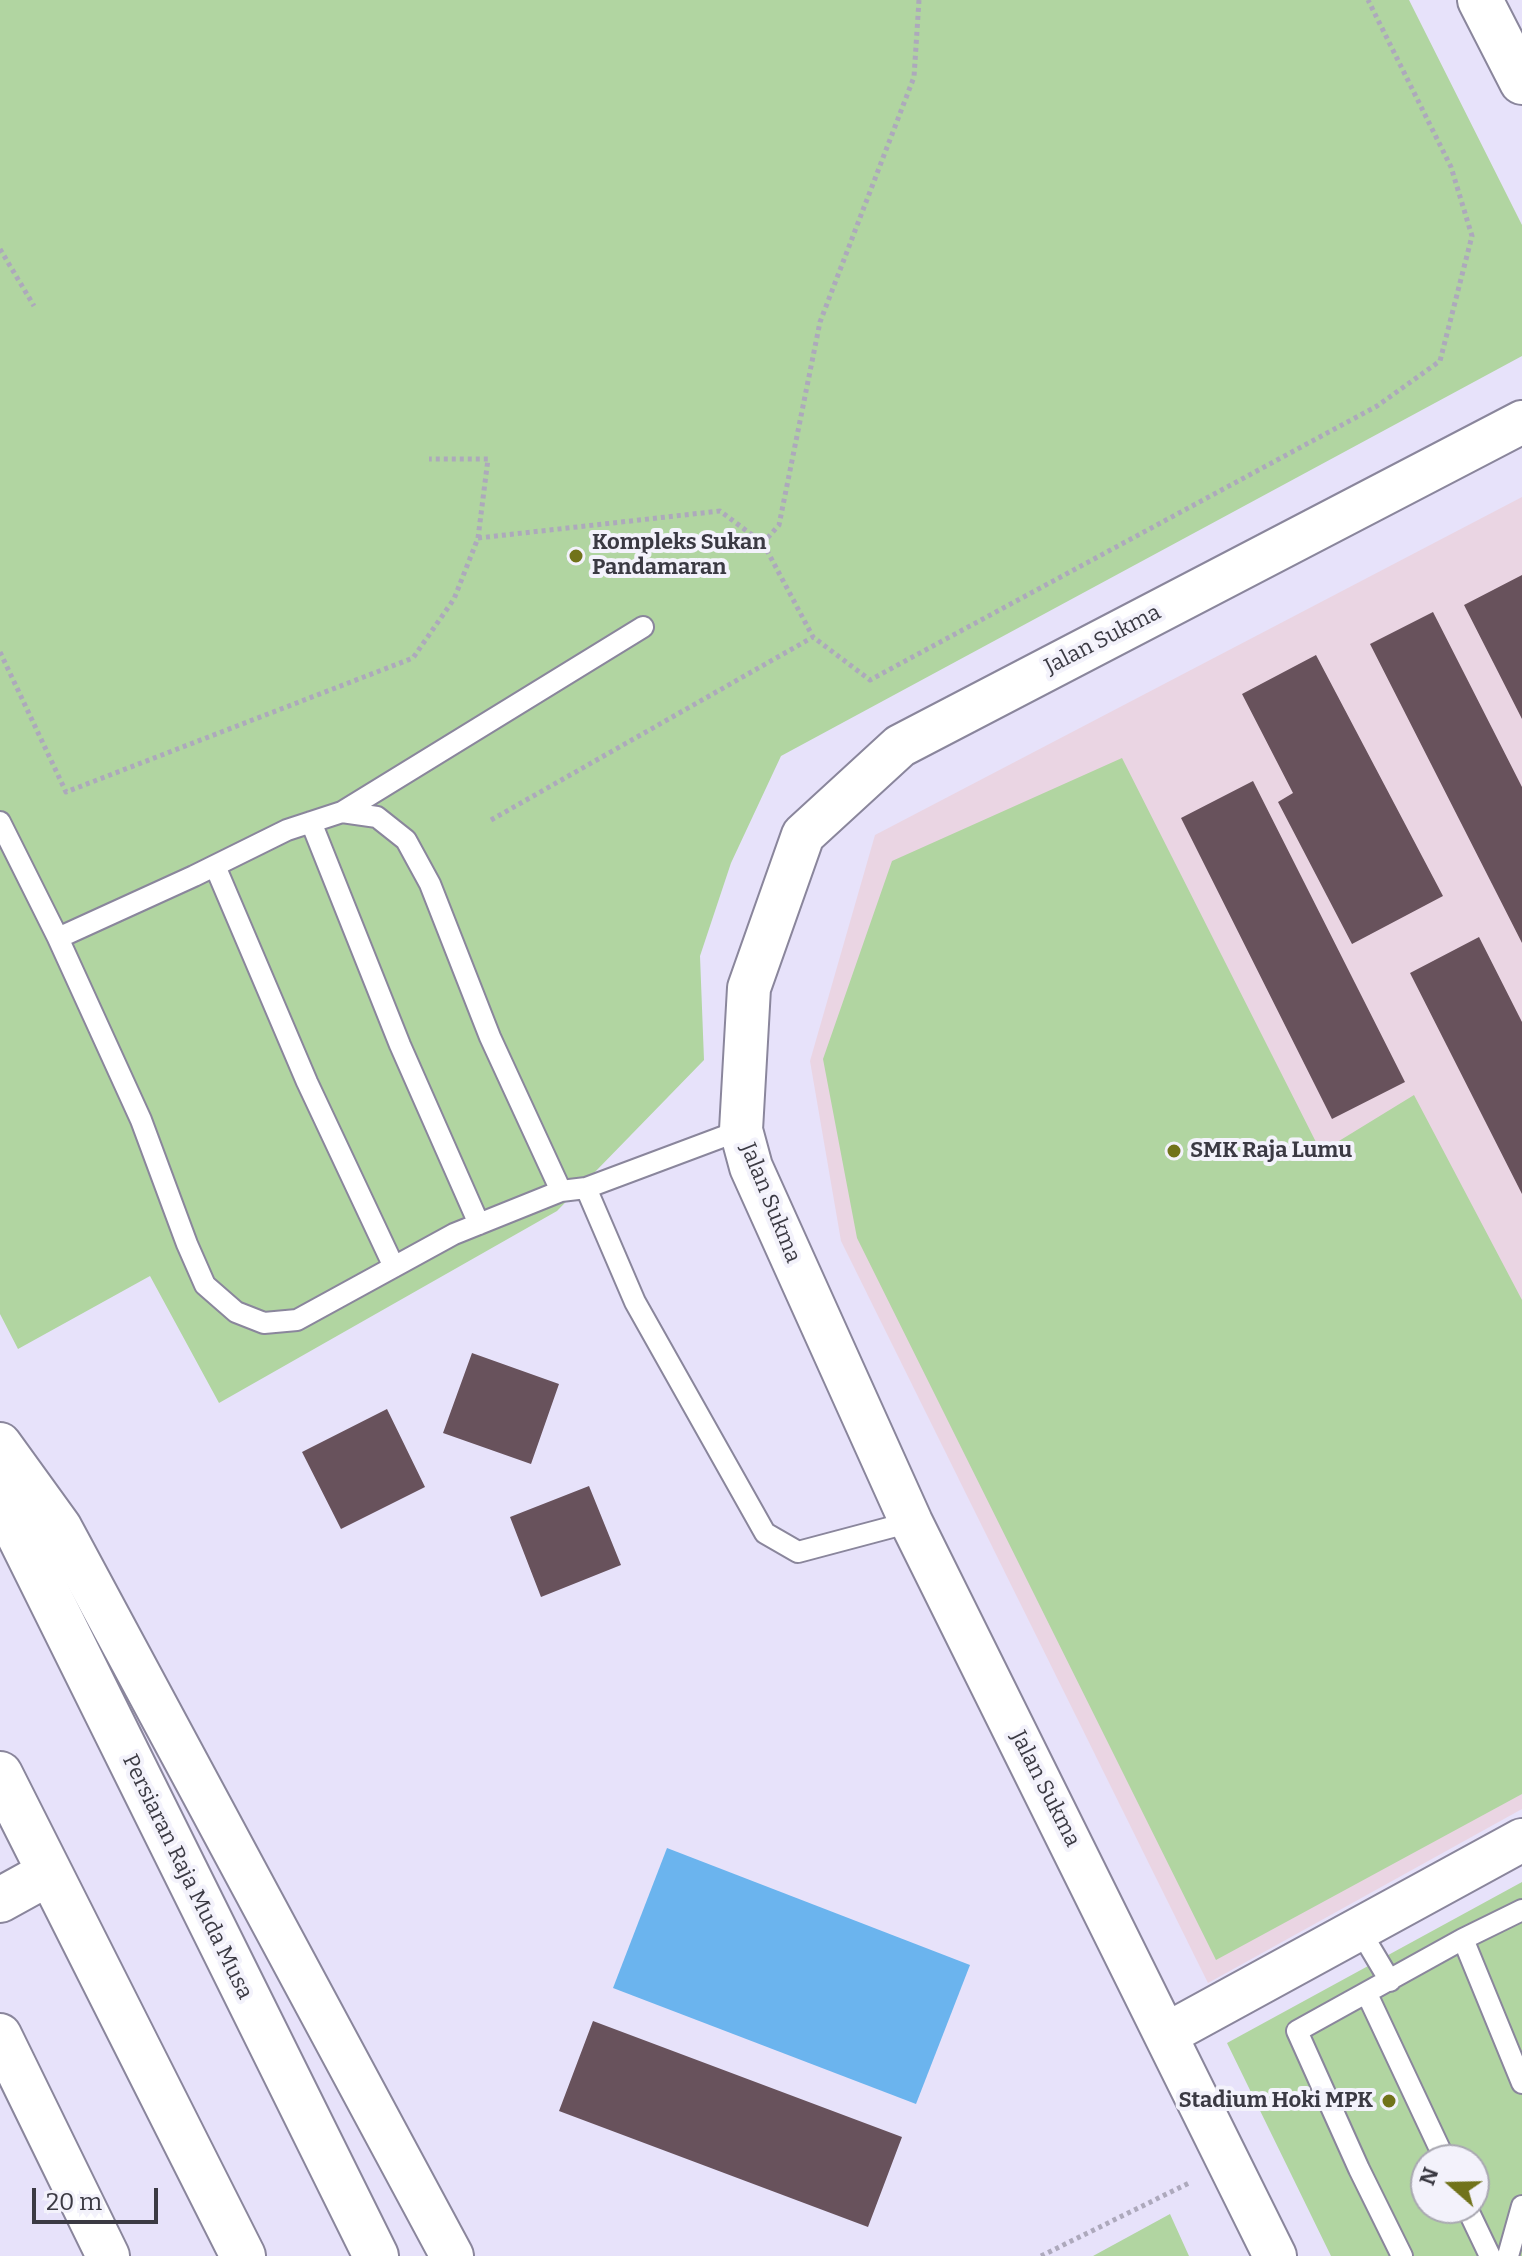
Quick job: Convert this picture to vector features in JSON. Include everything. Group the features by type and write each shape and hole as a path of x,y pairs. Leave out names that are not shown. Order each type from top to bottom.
{"main road":[{"path":"1480,0 1522,82"},
{"name":"Persiaran Raja Muda Musa","path":"0,1497 376,2256"},
{"path":"0,1774 243,2256"},
{"path":"0,1900 49,1873"}],"street":[{"name":"Jalan Sukma","path":"1275,2256 911,1522 751,1167 741,1130 749,988 803,835 900,746 1522,422"},
{"path":"0,1444 60,1527 452,2256"},
{"path":"1167,2034 1522,1840"},
{"path":"0,2035 108,2256"}],"lane":[{"path":"58,938 287,830 342,812 643,627"},
{"path":"342,812 377,817 406,840 430,884 490,1037 561,1191"},
{"path":"0,822 58,938 141,1120 205,1285 236,1312 250,1318 264,1323 297,1320 454,1234 561,1191 586,1188 741,1130"},
{"path":"311,822 400,1045 479,1224"},
{"path":"215,866 307,1082 394,1267"},
{"path":"586,1188 635,1302 765,1533 798,1552 911,1522"},
{"path":"1402,2256 1297,2031 1463,1939 1522,1910"},
{"path":"1359,1929 1390,1981"},
{"path":"1463,1939 1522,2083"},
{"path":"1367,1994 1437,2144"},
{"path":"1508,2256 1522,2206"},
{"path":"1475,2224 1490,2256"}],"path":[{"path":"763,543 779,525 820,322 914,77 919,0"},
{"path":"478,538 720,511 763,543 813,637 870,680 1377,406 1440,361 1472,236 1451,167 1368,0"},
{"path":"0,249 34,306"},
{"path":"0,652 66,792 413,658 454,599 478,538 488,459 429,459"},
{"path":"491,820 813,637"},
{"path":"1041,2256 1229,2163"}],"shaded area":[{"name":"SMK Raja Lumu","path":"1522,497 1522,1809 1208,1983 841,1241 810,1061 875,835"}],"green space":[{"name":"Kompleks Sukan Pandamaran","path":"0,0 1409,0 1522,225 1522,356 781,756 731,863 700,956 704,1060 557,1211 219,1403 150,1276 18,1349 0,1314"},
{"name":"SMK Raja Lumu","path":"1122,758 1321,1152 1414,1095 1522,1300 1522,1794 1216,1960 857,1238 823,1059 892,861"},
{"name":"Stadium Hoki MPK","path":"1522,1882 1522,2256 1331,2256 1227,2043"},
{"path":"1170,2214 1189,2256 1093,2256"}],"water":[{"path":"667,1848 970,1965 916,2104 613,1988"}],"building":[{"path":"1522,575 1522,719 1464,605"},
{"path":"1433,612 1522,787 1522,943 1370,644"},
{"path":"1316,655 1443,896 1352,944 1278,802 1293,793 1242,694"},
{"path":"1253,781 1405,1082 1332,1119 1181,818"},
{"path":"1479,937 1522,1022 1522,1194 1410,973"},
{"path":"472,1353 559,1384 531,1464 443,1433"},
{"path":"387,1409 425,1487 341,1529 302,1452"},
{"path":"589,1486 621,1565 541,1597 510,1517"},
{"path":"593,2021 902,2137 868,2227 559,2111"}],"place":[{"name":"Kompleks Sukan Pandamaran","path":"576,556"},
{"name":"SMK Raja Lumu","path":"1174,1151"},
{"name":"Stadium Hoki MPK","path":"1389,2101"}]}
